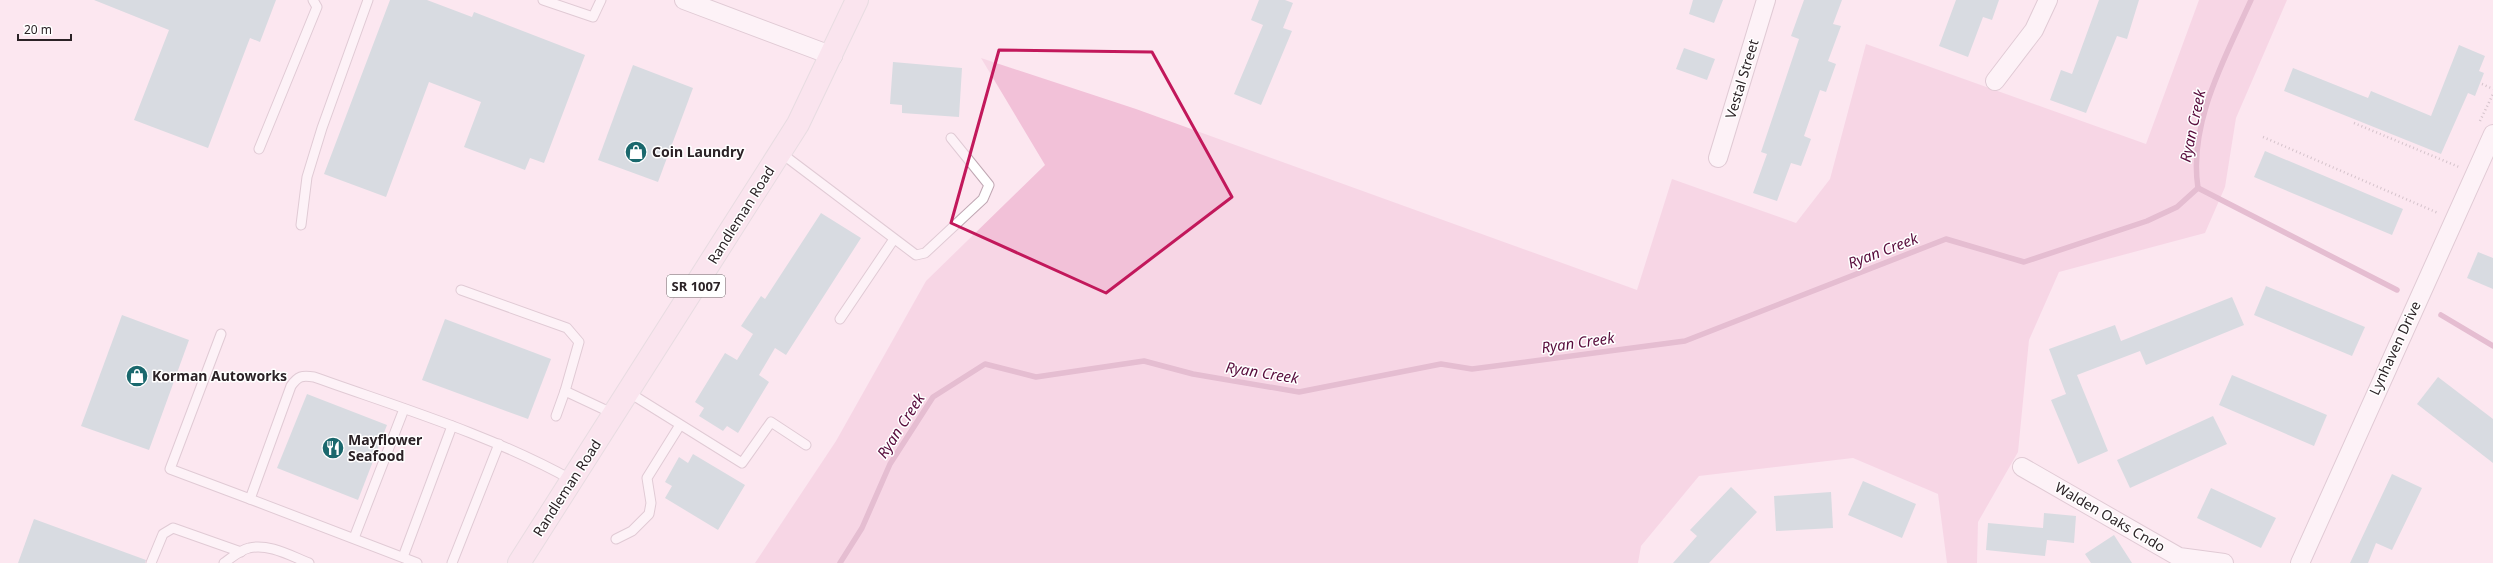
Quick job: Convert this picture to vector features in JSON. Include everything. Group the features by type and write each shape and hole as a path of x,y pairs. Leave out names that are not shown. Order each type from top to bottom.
{"main road":[{"name":"Randleman Road","path":"519,563 798,124 833,56 858,0"}],"street":[{"path":"684,0 833,56"},
{"name":"Vestal Street","path":"1718,158 1766,0"},
{"path":"1995,81 2034,30 2048,0"},
{"name":"Lynhaven Drive","path":"2300,563 2485,131"},
{"name":"Walden Oaks Cndo","path":"2022,466 2179,557 2224,563"}],"lane":[{"path":"259,149 317,7 313,0"},
{"path":"301,225 307,177 319,135 368,0"},
{"path":"543,0 593,17 601,0"},
{"path":"780,152 916,255 925,254 983,199 989,185 950,138"},
{"path":"840,319 894,239"},
{"path":"461,290 566,328 579,342 556,416"},
{"path":"221,334 170,469 417,563"},
{"path":"250,499 291,386 297,377 304,375 314,377 499,444 522,454 572,480"},
{"path":"565,391 614,414"},
{"path":"628,392 742,462 772,422 806,445"},
{"path":"354,538 404,409"},
{"path":"616,539 632,532 649,514 651,503 647,478 680,425"},
{"path":"403,557 452,426"},
{"path":"452,563 499,444"},
{"path":"151,563 163,534 173,528 241,552"},
{"path":"224,563 248,548 259,547 272,549 310,563"}],"path":[{"path":"2482,84 2493,89"},
{"path":"2485,131 2493,94"},
{"path":"2354,123 2459,167"},
{"path":"2263,137 2437,215 2440,208"},
{"path":"2456,173 2462,161"}],"highlighted area":[{"path":"999,50 1152,52 1232,197 1106,293 951,223"}],"shaded area":[{"path":"2199,0 2287,0 2236,118 2225,187 2205,233 2059,272 2029,340 2018,452 1978,522 1977,563 1947,563 1938,494 1853,458 1699,476 1641,546 1638,563 755,563 836,441 926,281 1045,165 981,58 1136,109 1637,290 1672,179 1796,223 1830,179 1866,44 2146,144"}],"building":[{"path":"94,0 276,0 260,42 250,38 208,148 134,120 169,30"},
{"path":"390,0 427,0 472,17 474,12 585,55 544,163 530,158 525,170 464,147 481,102 429,82 386,197 324,174"},
{"path":"1259,0 1285,0 1293,3 1283,28 1292,31 1261,105 1234,94 1263,25 1251,20"},
{"path":"1693,0 1723,0 1714,23 1689,14"},
{"path":"1804,0 1842,0 1833,24 1841,26 1828,61 1836,64 1826,92 1820,90 1804,136 1811,139 1801,166 1791,163 1777,201 1753,193 1767,154 1761,152 1799,39 1791,36"},
{"path":"1956,0 1999,0 1992,20 1983,17 1968,57 1939,46"},
{"path":"2099,0 2139,0 2127,39 2117,36 2086,113 2050,100 2061,70 2072,74"},
{"path":"2459,45 2485,56 2479,71 2484,73 2475,96 2468,93 2441,154 2284,91 2293,68 2368,98 2371,91 2431,116"},
{"path":"1684,48 1715,59 1707,80 1676,69"},
{"path":"893,62 962,68 959,117 902,113 902,105 890,104"},
{"path":"633,65 693,88 658,182 598,160"},
{"path":"2265,151 2403,209 2392,235 2254,177"},
{"path":"821,213 861,238 786,355 775,348 759,375 769,382 738,433 727,426 723,431 699,416 704,408 695,402 725,353 737,360 753,334 741,326 761,296 765,299"},
{"path":"2478,252 2493,258 2493,289 2467,278"},
{"path":"2266,286 2365,327 2352,356 2254,315"},
{"path":"2232,297 2244,325 2146,365 2140,351 2077,375 2108,451 2078,464 2051,400 2066,394 2049,349 2115,325 2121,341"},
{"path":"122,315 189,340 149,450 81,426"},
{"path":"445,319 551,359 528,419 422,380"},
{"path":"2232,375 2327,415 2314,446 2219,405"},
{"path":"2438,377 2493,419 2493,463 2417,404"},
{"path":"307,394 387,425 358,500 277,468"},
{"path":"2213,416 2227,444 2130,488 2117,460"},
{"path":"693,454 745,485 718,530 665,498 672,486 665,482 679,457 688,463"},
{"path":"2392,474 2422,488 2392,550 2376,543 2368,563 2350,563"},
{"path":"1863,481 1916,504 1902,538 1848,515"},
{"path":"1731,487 1757,512 1709,563 1673,563 1697,536 1690,530"},
{"path":"2211,488 2276,518 2261,548 2197,518"},
{"path":"1831,492 1833,528 1776,531 1774,496"},
{"path":"2044,513 2076,516 2074,543 2047,540 2045,556 1986,550 1988,523 2043,528"},
{"path":"34,519 146,560 145,563 18,563"},
{"path":"2114,535 2132,563 2091,563 2085,554"}],"waterway":[{"name":"Ryan Creek","path":"2198,188 2196,164 2198,139 2204,115 2220,68 2251,0"},
{"path":"2198,188 2397,290"},
{"name":"Ryan Creek","path":"840,563 862,528 890,464 933,397 985,364 1036,377 1144,361 1193,374 1299,392 1441,364 1472,369 1685,341 1946,239 2024,262 2147,221 2177,207 2198,188"},
{"path":"2441,315 2493,346"}],"place":[{"name":"Coin Laundry","path":"636,152"},
{"name":"Korman Autoworks","path":"137,376"},
{"name":"Mayflower Seafood","path":"333,448"}]}
